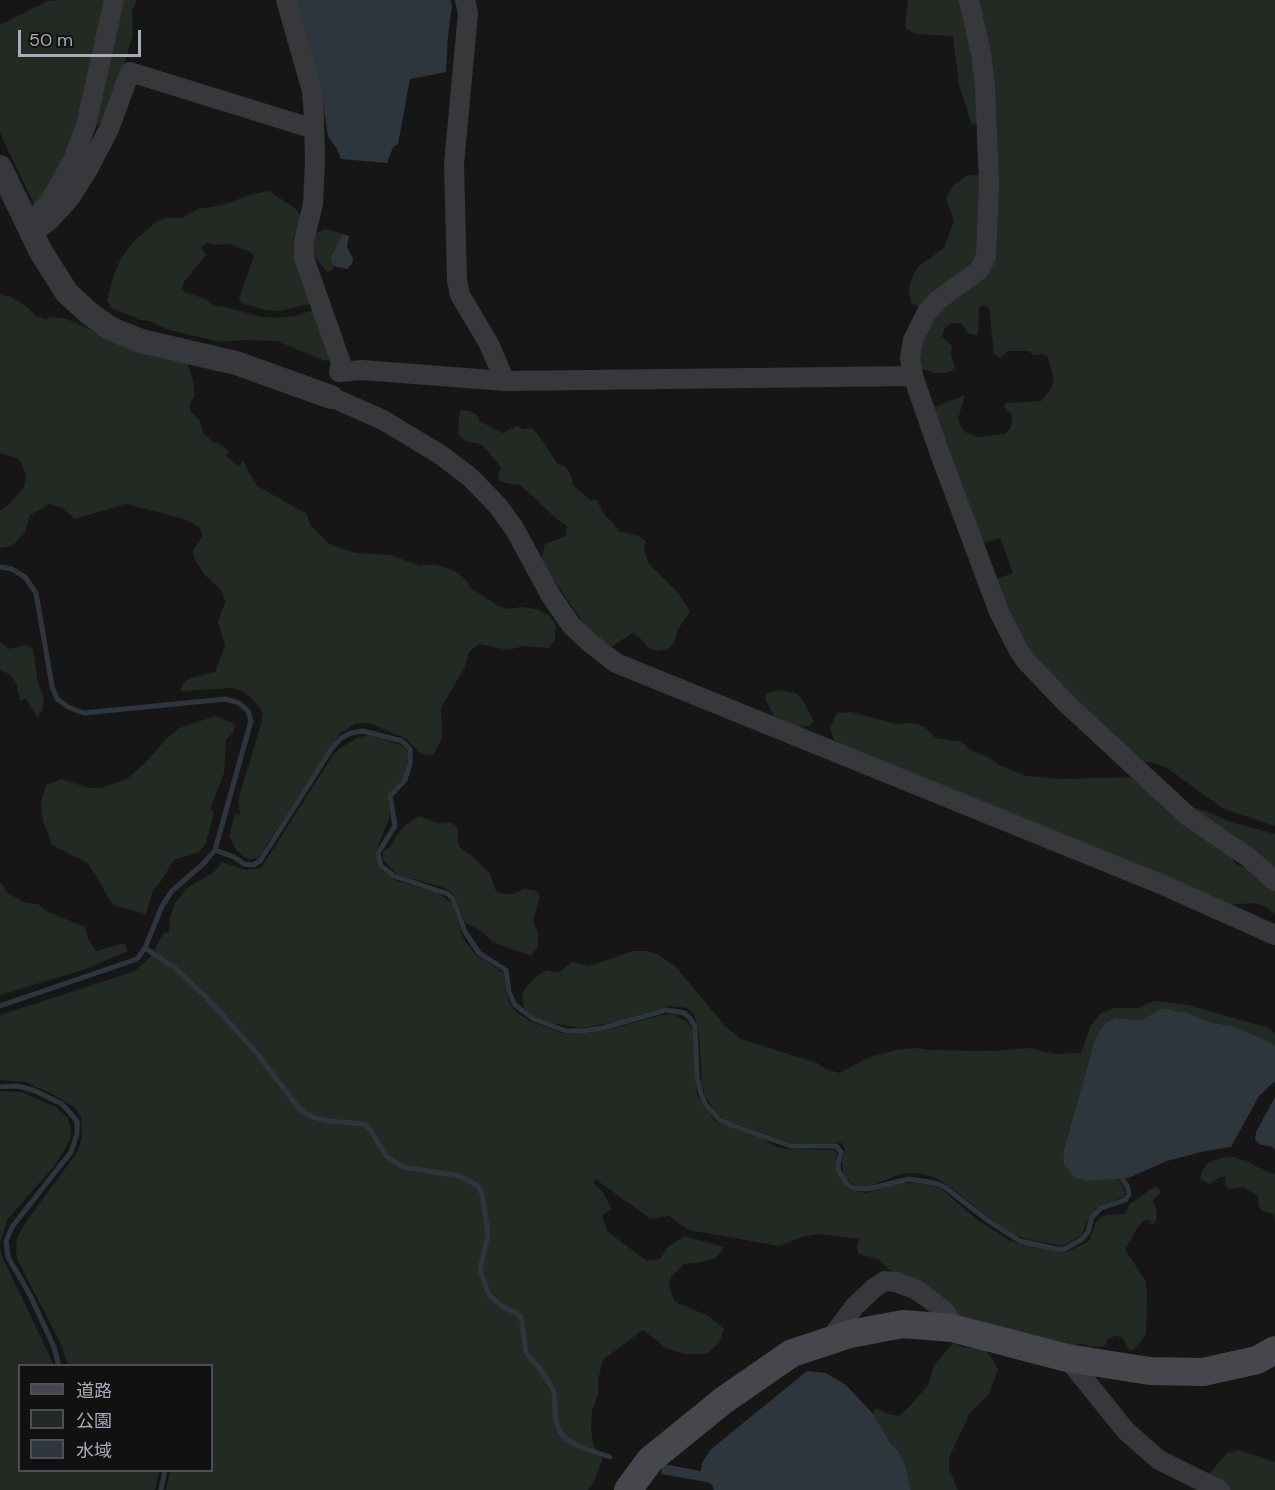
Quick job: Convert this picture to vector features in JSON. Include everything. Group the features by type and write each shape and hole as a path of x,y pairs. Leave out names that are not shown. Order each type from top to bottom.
{"main road":[{"path":"628,1490 650,1460 724,1400 792,1353 830,1339 903,1324 952,1328 1067,1358 1150,1371 1203,1372 1257,1360 1275,1350"}],"street":[{"path":"29,230 48,204 73,160 86,125 114,0"},
{"path":"286,0 312,91 315,129 314,204 304,241 304,258 340,363 339,372 362,370 505,381 913,376"},
{"path":"465,0 468,14 454,164 457,280 460,294 489,344 505,381"},
{"path":"969,0 981,54 985,86 989,184 986,257 979,270 937,301 920,322 911,348 913,376 999,612 1019,651 1035,672 1189,817 1248,857 1275,881"},
{"path":"29,230 49,221 69,198 87,171 109,129 130,72 315,129"},
{"path":"0,167 29,230 67,293 90,314 111,329 141,341 236,363 331,397 383,420 441,455 471,478 498,506 514,528 551,596 571,625 616,663 1163,885 1275,935"},
{"path":"830,1339 855,1306 885,1281 896,1282 927,1298 943,1310 952,1328"},
{"path":"1067,1358 1126,1431 1159,1460 1220,1490"}],"green space":[{"path":"111,0 82,126 38,208 0,133 0,25 48,1"},
{"path":"121,0 137,0 132,11 133,35 110,109 98,126 90,124"},
{"path":"908,0 966,0 978,51 978,124 972,125 959,85 953,36 916,34 905,27"},
{"path":"973,0 1275,0 1275,826 1224,809 1167,768 1155,763 1138,761 1038,670 993,580 1013,573 1000,538 980,544 930,409 965,395 958,419 965,432 977,437 1005,434 1011,427 1012,416 1004,406 1005,403 1041,401 1050,391 1054,379 1048,357 1042,354 1033,355 1029,351 1008,351 1000,358 994,354 989,308 982,305 979,308 978,335 969,334 962,324 951,323 945,328 942,336 952,346 954,369 946,373 916,370 923,324 986,266"},
{"path":"985,174 983,255 923,308 911,303 909,288 913,275 919,266 944,248 954,221 946,198 952,187 966,176"},
{"path":"269,191 295,208 304,220 293,237 310,304 279,311 265,310 241,303 239,298 254,256 230,244 207,243 201,248 206,255 184,282 182,289 184,292 206,299 214,306 262,317 295,316 316,309 331,359 325,361 277,341 221,342 169,330 111,308 107,300 120,260 133,242 155,223 165,218 182,218 198,209 223,205 252,194"},
{"path":"325,229 343,234 331,261 334,266 327,272 310,251 316,233"},
{"path":"0,294 11,297 36,316 45,319 53,317 67,319 99,334 109,342 187,361 194,384 194,397 190,403 190,411 200,421 203,433 229,451 226,456 239,466 243,461 257,486 307,514 310,525 329,544 356,553 391,555 420,566 434,564 455,571 472,589 499,606 508,609 521,607 536,609 548,615 556,624 555,640 549,648 524,646 508,650 479,644 469,652 465,667 441,708 442,738 433,755 421,754 407,739 369,723 355,724 339,734 258,858 249,860 237,851 229,836 235,814 240,815 238,800 263,713 253,699 242,691 231,688 180,691 183,684 190,678 215,672 225,646 218,622 225,602 222,591 205,575 195,560 193,551 203,535 199,527 184,519 126,504 75,519 62,508 50,504 30,515 25,532 12,546 0,548 0,511 24,487 26,474 19,459 0,453"},
{"path":"461,410 470,411 477,415 480,421 502,433 517,426 523,429 531,428 537,433 558,464 565,467 571,475 573,485 590,500 597,500 603,513 618,531 638,536 646,541 644,550 649,564 678,593 690,611 669,649 656,651 648,648 640,638 632,633 613,646 603,642 584,624 541,561 545,544 566,536 567,526 520,485 499,480 498,475 501,468 487,450 480,444 465,441 458,434"},
{"path":"0,642 9,649 26,645 33,649 38,683 44,698 42,711 37,717 26,699 20,700 16,683 10,675 0,669"},
{"path":"778,690 796,693 801,698 814,721 811,725 797,726 774,716 765,699 767,693"},
{"path":"851,712 896,724 917,724 925,727 936,738 962,742 970,750 1026,776 1062,779 1141,777 1193,832 1224,847 1236,864 1257,874 1275,891 1275,914 1255,903 1226,905 845,747 834,740 830,728 837,713"},
{"path":"215,716 235,724 233,733 226,739 224,773 210,809 214,812 206,843 199,852 174,860 153,890 146,914 113,905 88,863 52,845 43,821 41,803 46,785 61,779 89,788 101,788 127,779 179,728"},
{"path":"369,735 398,744 408,753 404,777 390,793 388,799 390,816 375,853 380,869 395,880 438,893 452,903 463,938 475,954 504,973 509,1001 515,1011 530,1021 565,1034 604,1031 673,1014 686,1021 693,1029 697,1095 716,1122 758,1135 775,1146 785,1149 834,1150 837,1153 836,1165 842,1182 851,1190 867,1193 900,1183 935,1186 975,1218 1010,1241 1067,1252 1089,1241 1096,1222 1101,1217 1124,1214 1130,1204 1151,1189 1156,1187 1160,1190 1160,1194 1153,1200 1157,1212 1156,1221 1152,1225 1149,1220 1143,1221 1125,1250 1146,1281 1146,1334 1130,1351 1122,1337 1116,1336 1108,1339 1105,1346 1089,1347 1084,1343 1069,1347 958,1317 893,1273 878,1259 859,1254 857,1249 859,1239 819,1234 802,1237 779,1246 689,1230 669,1216 651,1219 595,1179 594,1184 602,1191 612,1209 602,1215 607,1231 647,1261 660,1259 668,1247 684,1236 724,1247 716,1258 684,1264 671,1277 669,1286 675,1302 709,1316 724,1329 719,1343 706,1354 684,1354 666,1348 643,1330 603,1360 598,1380 598,1394 592,1411 591,1428 593,1444 603,1459 588,1490 166,1490 170,1472 213,1472 213,1364 68,1364 61,1344 17,1259 16,1249 17,1238 28,1219 78,1151 82,1137 81,1116 74,1107 25,1082 0,1080 0,1015 135,971 152,955 164,932 169,933 170,916 175,903 187,888 214,872 222,862 246,870 261,868 333,755 357,738"},
{"path":"1193,808 1231,822 1275,834 1275,874"},
{"path":"419,816 437,823 450,822 458,828 458,844 490,874 496,891 513,894 524,889 537,891 540,897 533,921 538,932 538,946 531,956 493,942 481,931 465,922 451,892 442,887 398,875 383,860 383,852 390,847 405,825"},
{"path":"0,882 8,893 23,902 38,904 48,912 85,927 88,938 96,951 124,943 128,951 83,970 0,995"},
{"path":"633,951 647,951 659,955 676,967 725,1026 741,1039 817,1063 839,1073 868,1058 896,1050 916,1048 993,1051 1030,1048 1055,1054 1081,1053 1091,1025 1100,1014 1113,1008 1140,1008 1157,1001 1188,1005 1269,1028 1275,1034 1275,1046 1232,1026 1213,1023 1186,1012 1167,1008 1160,1009 1142,1020 1117,1018 1099,1031 1063,1153 1064,1165 1075,1178 1119,1179 1125,1196 1096,1208 1081,1235 1065,1245 1057,1245 1026,1239 1008,1232 936,1178 909,1173 868,1187 855,1186 843,1174 842,1160 845,1149 842,1143 791,1143 727,1121 716,1112 705,1096 702,1084 699,1033 694,1014 687,1008 669,1006 615,1022 581,1028 551,1023 534,1016 524,1008 522,995 527,986 535,977 548,970 558,973 572,962 589,966"},
{"path":"0,1091 21,1092 56,1107 68,1118 71,1130 70,1140 55,1165 7,1220 0,1244"},
{"path":"1233,1157 1275,1174 1275,1222 1273,1214 1262,1211 1258,1196 1243,1187 1228,1189 1225,1185 1226,1177 1220,1177 1210,1184 1200,1179 1208,1163 1221,1158"},
{"path":"0,1244 1,1254 54,1364 18,1364 18,1472 159,1472 155,1490 0,1490"},
{"path":"953,1343 963,1347 984,1349 998,1370 989,1394 970,1413 949,1458 949,1469 958,1490 911,1490 905,1464 899,1451 891,1444 873,1414 876,1408 899,1416 907,1409 928,1385 934,1365"},
{"path":"1239,1450 1275,1462 1275,1490 1209,1490 1210,1474 1218,1463 1227,1453"}],"water":[{"path":"294,0 450,0 452,5 446,72 410,79 398,144 393,147 387,163 341,159 328,136 322,97"},
{"path":"343,234 349,236 347,247 353,258 352,264 347,269 334,266 331,261"},
{"path":"1160,1009 1186,1012 1213,1023 1232,1026 1271,1043 1275,1046 1275,1081 1259,1096 1231,1147 1167,1161 1128,1178 1087,1181 1075,1178 1064,1165 1063,1153 1099,1031 1106,1023 1116,1018 1142,1020"},
{"path":"1275,1097 1275,1150 1255,1140 1256,1132"},
{"path":"807,1371 826,1373 846,1385 873,1414 891,1444 899,1451 905,1464 911,1490 714,1490 707,1482 661,1474 663,1464 701,1471 702,1463 710,1450"}],"waterway":[{"path":"0,567 12,569 25,577 36,593 52,686 57,699 68,707 84,713 226,699 239,703 248,711 251,721 215,850 204,863 172,891 162,906 145,948 137,959 0,1006"},
{"path":"215,850 234,857 244,864 253,865 260,861 332,748 341,738 363,731 402,741 410,749 410,764 405,780 390,796 395,826 378,853 381,866 394,876 448,894 453,899 465,932 479,953 506,970 509,992 515,1005 534,1019 566,1031 582,1031 603,1028 666,1010 684,1013 695,1027 697,1076 701,1094 706,1105 720,1120 791,1146 836,1146 841,1152 839,1172 847,1184 853,1188 868,1189 909,1179 935,1183 946,1188 990,1222 1020,1241 1065,1249 1082,1239 1088,1232 1092,1217 1101,1208 1125,1200 1129,1195 1122,1178 1123,1172"},
{"path":"145,948 175,968 206,997 256,1052 304,1112 312,1117 330,1121 364,1124 369,1128 386,1156 403,1167 460,1176 478,1186 482,1194 488,1234 480,1270 489,1295 502,1306 521,1316 526,1353 541,1370 554,1391 556,1422 560,1432 567,1440 610,1457"},
{"path":"0,1087 18,1086 33,1090 62,1104 77,1121 77,1134 71,1152 12,1227 6,1241 8,1257 30,1295 54,1347 58,1364"},
{"path":"161,1490 165,1472"}]}
